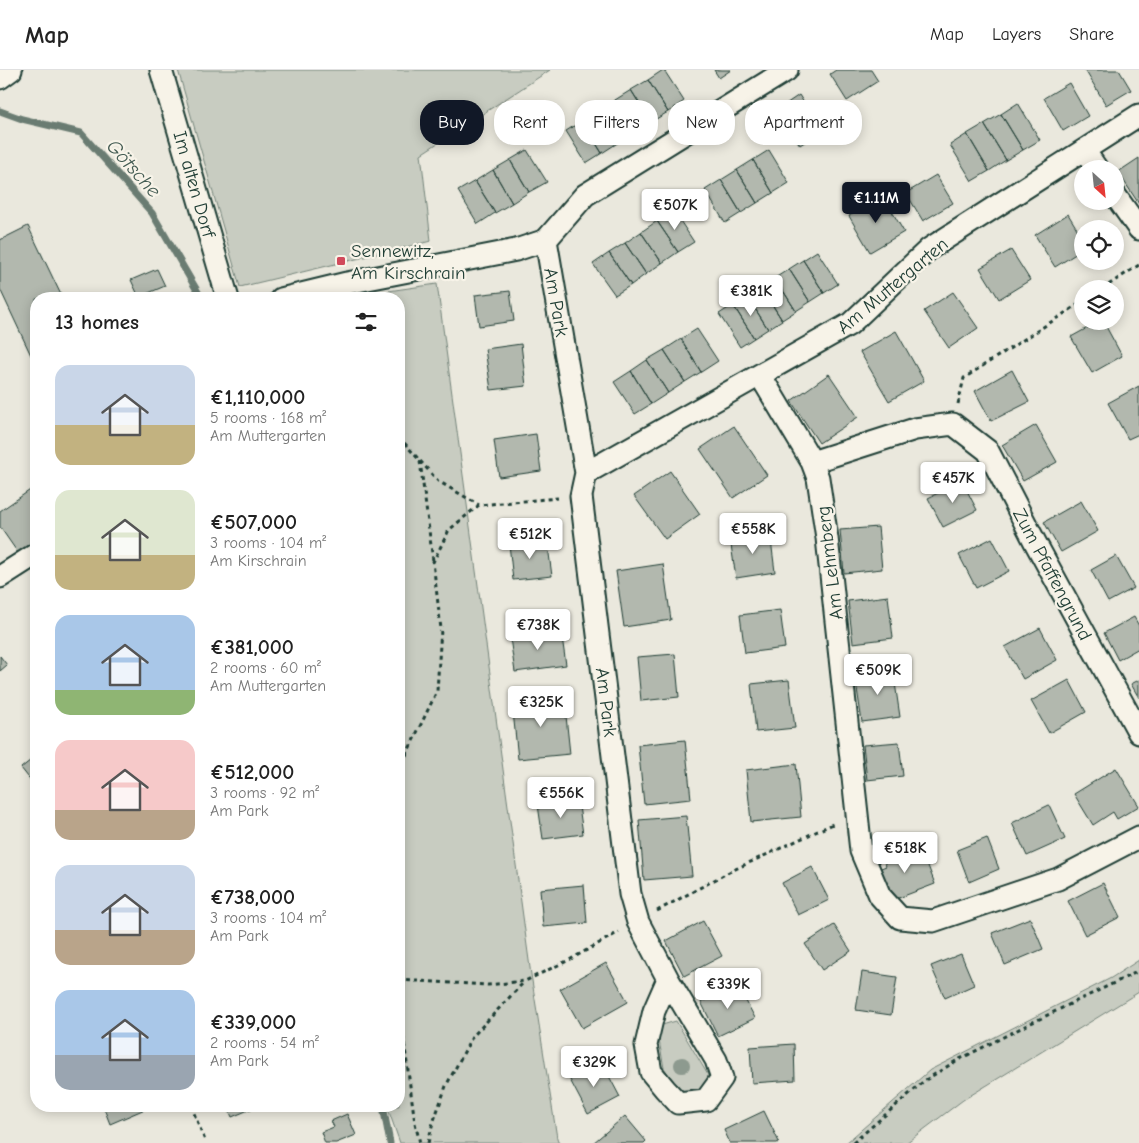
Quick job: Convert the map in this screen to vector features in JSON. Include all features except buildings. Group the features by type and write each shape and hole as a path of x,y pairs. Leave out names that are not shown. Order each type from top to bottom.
{"street":[{"path":"0,78 11,70"},
{"name":"Im alten Dorf","path":"162,70 226,292"},
{"path":"310,292 516,250 546,240 585,195 787,70"},
{"name":"Am Muttergarten","path":"586,473 850,324 929,249 1139,115"},
{"path":"1084,150 1091,160"},
{"path":"1124,208 1139,229"},
{"name":"Am Park","path":"546,240 586,473 581,496 630,894 638,922 668,979 716,1060 722,1078 706,1100 678,1103 651,1072 646,1044 654,1011 668,979"},
{"name":"Am Lehmberg","path":"760,375 812,462 818,478 827,538 861,850 880,896 900,918 933,921 1058,879 1139,837"},
{"path":"812,462 915,429 953,424"},
{"name":"Zum Pfaffengrund","path":"953,424 988,451 1036,544 1139,733"},
{"path":"0,577 30,558"}],"path":[{"path":"1116,280 1139,265"},
{"path":"953,424 964,378 1074,307"},
{"path":"405,444 438,481 479,505"},
{"path":"405,757 436,691 441,629 420,461"},
{"path":"433,562 449,530 479,505 581,496"},
{"path":"853,1143 924,1081 956,1061 1139,970"},
{"path":"428,1143 446,1086 472,1037 525,981"},
{"path":"405,1049 415,1123 420,1143"},
{"path":"193,1112 206,1143"}],"shaded area":[{"path":"178,70 550,70 504,100 494,100 494,106 484,113 484,100 420,100 420,145 435,145 421,154 431,241 240,287"},
{"path":"437,284 530,968 559,1143 400,1143 389,1112 405,1112 405,292 381,292"},
{"path":"1139,960 1139,992 963,1100 906,1143 846,1143 930,1070 1111,978"},
{"path":"676,1021 708,1075 705,1088 685,1098 664,1068 659,1040 662,1025"}],"waterway":[{"name":"Götsche","path":"0,111 22,119 81,133 152,213 198,292"},
{"name":"Götsche","path":"384,1112 390,1143"}],"place":[{"name":"Sennewitz, Am Kirschrain","path":"341,261"}]}
